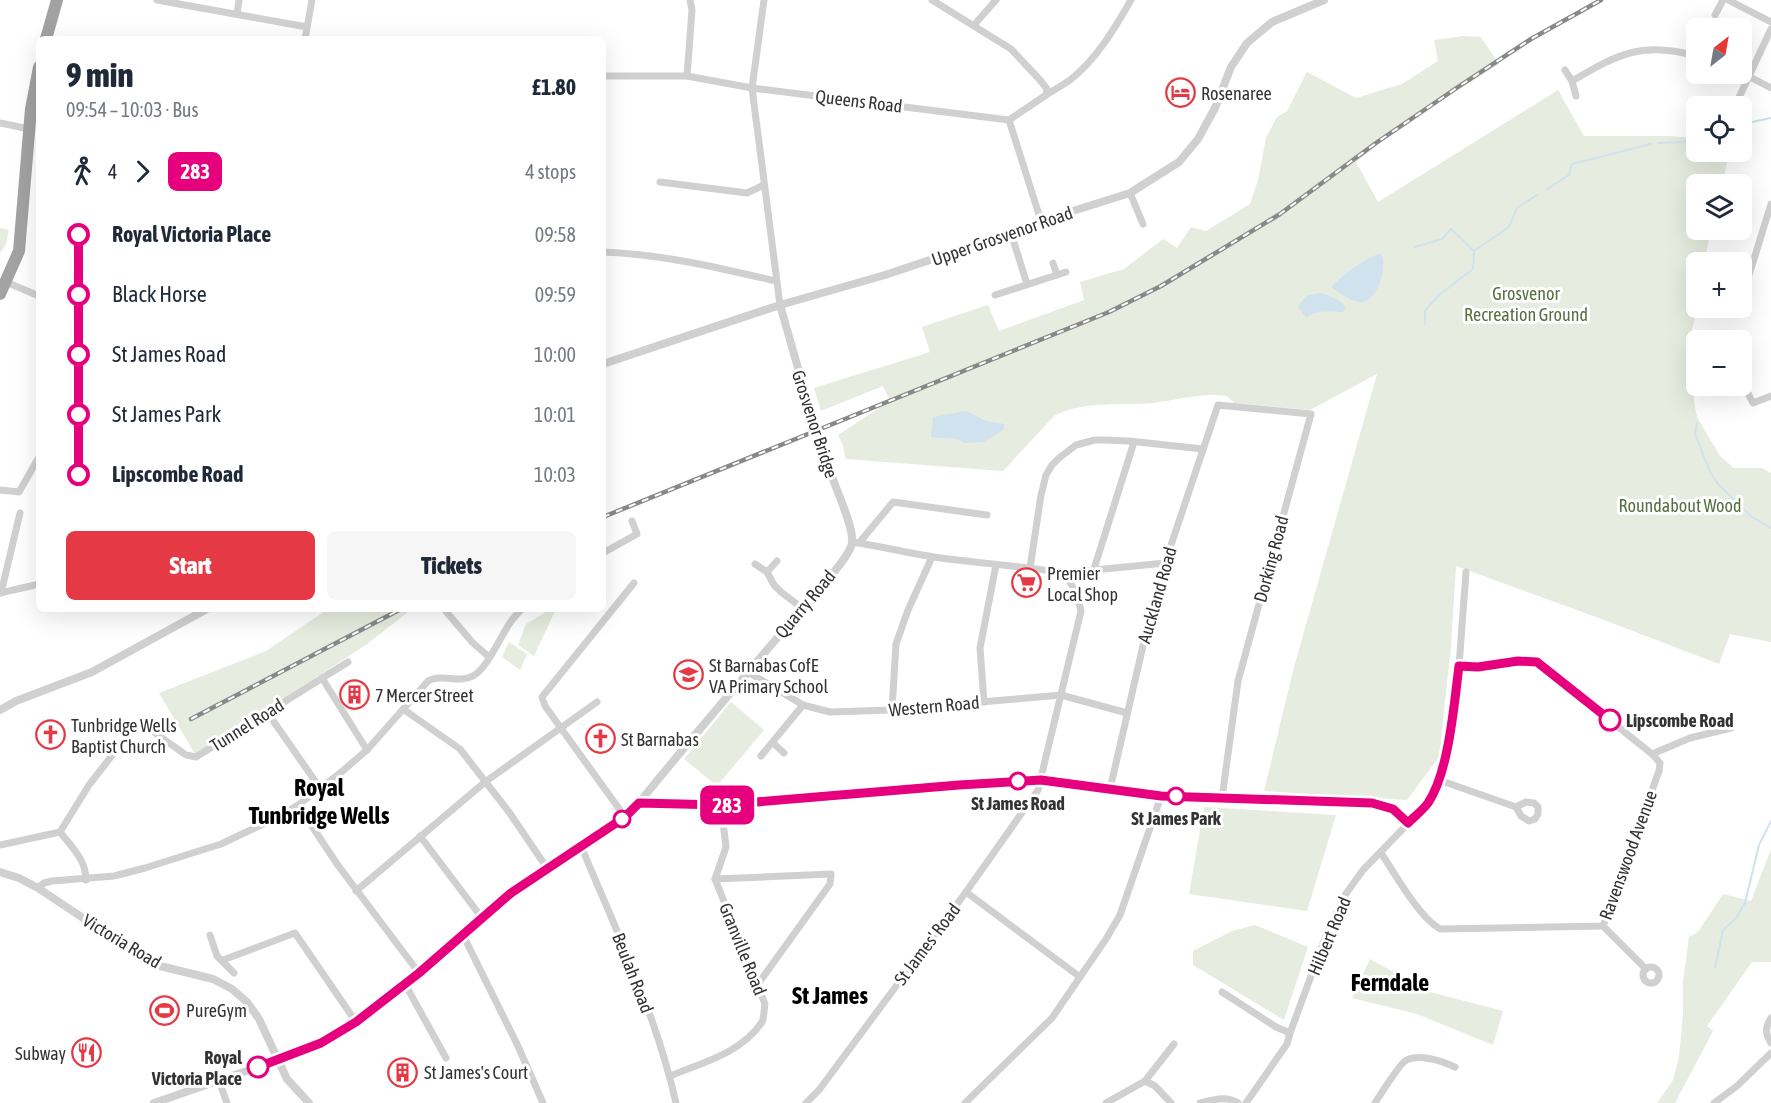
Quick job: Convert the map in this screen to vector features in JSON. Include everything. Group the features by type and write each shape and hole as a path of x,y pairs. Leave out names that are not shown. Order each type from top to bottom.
{"highway":[{"path":"47,36 57,0"},
{"path":"0,294 20,251 29,129 36,83"}],"street":[{"path":"162,0 307,27"},
{"path":"237,14 239,0"},
{"path":"306,36 312,0"},
{"path":"687,76 692,10 690,0"},
{"path":"764,0 752,88 780,305"},
{"path":"933,0 1011,49 1041,80 1047,89 1047,95"},
{"path":"974,25 996,0"},
{"path":"1041,221 1010,120 1070,80 1084,67 1103,44 1131,0"},
{"name":"Upper Grosvenor Road","path":"606,363 780,305 885,275 1130,193 1179,162 1198,139 1215,108 1232,68 1247,43 1272,22 1323,0"},
{"path":"1715,15 1723,0"},
{"path":"1728,0 1771,22"},
{"path":"1752,70 1771,29"},
{"path":"1572,81 1606,61 1625,53 1667,49 1686,54"},
{"path":"1565,70 1572,81 1576,96"},
{"name":"Queens Road","path":"606,76 687,76 752,88 1010,120"},
{"path":"1752,78 1771,88"},
{"path":"0,123 29,129"},
{"path":"660,182 747,193 764,185"},
{"path":"1130,193 1143,224"},
{"path":"1752,269 1768,227 1771,204"},
{"path":"1011,233 1027,284"},
{"path":"606,252 700,263 776,281"},
{"path":"1053,263 1057,275"},
{"path":"995,295 1066,272"},
{"path":"6,282 36,295"},
{"name":"Grosvenor Bridge","path":"780,305 804,389 856,542"},
{"path":"1749,396 1753,403 1771,396"},
{"name":"Auckland Road","path":"1110,789 1165,563 1218,405"},
{"name":"Dorking Road","path":"1218,405 1311,414 1238,681 1222,798"},
{"path":"1030,568 1043,485 1052,465 1076,446 1095,440 1203,449"},
{"path":"1094,569 1134,442"},
{"path":"0,490 19,492 36,462"},
{"path":"856,542 893,502 987,515"},
{"path":"20,513 0,593 36,585"},
{"path":"606,551 637,534 632,521"},
{"path":"856,542 932,557 1064,573 1165,563"},
{"name":"Quarry Road","path":"154,1103 321,1043 356,1022 419,973 511,893 625,817 856,542"},
{"path":"892,710 896,644 908,610 932,557"},
{"path":"767,572 777,561"},
{"path":"756,564 767,572 774,585 802,608"},
{"path":"984,702 980,648 996,565"},
{"name":"Hilbert Road","path":"1246,1103 1287,1044 1328,930 1341,903 1363,870 1428,804 1438,780 1447,746 1459,666 1466,572"},
{"path":"1041,780 1081,611 1076,592 1064,573"},
{"path":"625,817 545,706 542,697 634,583"},
{"path":"0,710 16,701 92,672 202,612"},
{"path":"447,612 472,642 489,657"},
{"path":"38,888 52,882 114,876 145,868 220,844 276,818 298,805 367,750 422,686 434,677 462,680 473,676 485,667 512,620 519,612"},
{"path":"1459,666 1478,667 1518,661 1537,662 1652,754 1690,738 1731,728"},
{"name":"Tunnel Road","path":"60,832 89,784 135,726 141,723 186,756 196,757 348,662"},
{"name":"Western Road","path":"748,672 804,705 831,712 892,710 1061,696 1127,713"},
{"path":"322,678 367,750"},
{"path":"356,891 485,782 597,702"},
{"path":"760,756 804,705"},
{"path":"404,709 460,749 509,812 547,868"},
{"path":"267,712 320,788"},
{"path":"772,743 784,753"},
{"name":"Ravenswood Avenue","path":"1381,853 1422,913 1440,929 1603,926 1659,771 1660,763 1652,754"},
{"path":"639,803 721,805 1041,780 1161,796 1372,803 1393,809 1408,823"},
{"name":"St James' Road","path":"806,1103 819,1090 966,892 1038,790 1041,780"},
{"path":"1438,780 1516,807"},
{"path":"964,1103 1052,1018 1106,939 1119,915 1161,796"},
{"path":"298,805 356,891 419,973"},
{"name":"Granville Road","path":"670,1076 731,1051 763,1021 765,1004 715,879 726,847 721,805"},
{"path":"0,845 60,832 78,853 86,869 86,880"},
{"path":"420,836 482,918"},
{"name":"Beulah Road","path":"581,846 635,974 670,1076 676,1103"},
{"name":"Victoria Road","path":"0,872 19,878 38,888 152,964 207,976 232,989 247,1002 259,1019 287,1079 309,1103"},
{"path":"715,879 831,874 830,884 758,984"},
{"path":"966,892 1080,977"},
{"path":"1603,926 1646,969"},
{"path":"223,960 295,933 356,1022"},
{"path":"210,934 217,956 234,973"},
{"path":"463,935 543,1103"},
{"path":"405,984 446,1058"},
{"path":"1222,992 1276,1027 1290,1033"},
{"path":"1771,1018 1767,1025 1766,1036 1771,1043"},
{"path":"1106,1103 1145,1081 1174,1044"},
{"path":"1714,1103 1737,1086 1771,1053"},
{"path":"1375,1103 1404,1062 1416,1057 1447,1063 1455,1067"},
{"path":"219,1081 226,1103"},
{"path":"1145,1081 1155,1086 1171,1103"},
{"path":"1200,1103 1224,1098 1238,1103"}],"green space":[{"name":"Grosvenor Recreation Ground","path":"1463,36 1481,37 1499,64 1397,129 1356,162 1378,202 1558,90 1584,136 1686,137 1686,162 1727,162 1724,174 1686,174 1686,240 1709,240 1706,252 1686,252 1686,318 1695,318 1692,330 1686,330 1686,396 1694,396 1697,417 1720,456 1734,468 1762,468 1771,473 1771,642 1730,634 1719,664 1456,566 1451,646 1439,757 1407,800 1264,791 1294,667 1377,374 1310,410 1234,403 1228,397 1212,395 1154,403 1090,406 1066,411 1054,416 1003,471 846,459 838,435 890,401 883,386 821,411 814,388 930,352 922,327 988,305 999,331 1084,300 1080,282 1124,269 1163,239 1177,248 1191,227 1206,231 1250,204 1258,180 1266,138 1277,117 1287,111 1307,72 1356,98 1402,84 1438,61 1434,40"},
{"path":"0,228 9,230 6,244 0,253"},
{"path":"324,612 408,612 367,644 195,754 159,693 266,651"},
{"path":"546,612 555,612 534,656 518,645 526,624"},
{"path":"509,642 527,654 520,670 502,657"},
{"path":"731,702 764,730 717,786 684,759"},
{"path":"1204,807 1336,815 1307,911 1189,894"},
{"path":"1771,849 1771,962 1752,962 1707,1026 1713,1031 1675,1103 1657,1103 1673,1080 1679,1057 1683,982 1689,937 1698,932 1723,894 1751,901"},
{"path":"1255,925 1308,947 1284,1020 1193,965 1193,951 1232,931"},
{"path":"1370,959 1430,992 1503,1011 1493,1045 1417,1014 1352,998"}],"water":[{"path":"1381,253 1383,266 1380,282 1368,300 1354,301 1331,287 1360,263"},
{"path":"1320,293 1343,304 1346,307 1343,312 1319,312 1306,318 1298,306 1307,295"},
{"path":"966,411 986,421 1004,424 1004,430 983,442 964,443 958,439 931,437 933,417"}],"waterway":[{"path":"1752,122 1771,118"},
{"path":"1658,143 1686,141"},
{"path":"1546,190 1569,175 1572,164 1651,144"},
{"path":"1474,251 1509,227 1517,208 1537,195"},
{"path":"1415,247 1442,239 1451,229 1474,251 1473,269 1439,295 1425,311 1425,324"},
{"path":"1697,423 1695,434 1710,472 1718,484 1752,517 1771,528"},
{"path":"1715,968 1723,930 1736,918 1745,903 1759,845 1771,821"}],"railway":[{"path":"606,516 1109,312 1161,286 1280,214 1376,143 1531,39 1601,0"},
{"path":"191,719 395,612"}],"bus line":[{"name":"283","path":"258,1067 321,1043 356,1022 419,973 511,893 625,817 639,803 721,805 1041,780 1161,796 1372,803 1393,809 1408,823 1428,804 1438,780 1447,746 1459,666 1478,667 1518,661 1537,662 1610,720"}],"place":[{"name":"Rosenaree","path":"1180,93"},
{"name":"Premier Local Shop","path":"1026,583"},
{"name":"St Barnabas CofE VA Primary School","path":"688,675"},
{"name":"7 Mercer Street","path":"354,695"},
{"name":"Lipscombe Road","path":"1610,720"},
{"name":"Tunbridge Wells Baptist Church","path":"50,735"},
{"name":"St Barnabas","path":"600,739"},
{"name":"St James Road","path":"1018,781"},
{"name":"St James Park","path":"1176,796"},
{"name":"PureGym","path":"165,1010"},
{"name":"Subway","path":"87,1053"},
{"name":"Royal Victoria Place","path":"258,1067"},
{"name":"St James's Court","path":"403,1072"}],"district":[{"name":"Royal Tunbridge Wells","path":"319,801"},
{"name":"Ferndale","path":"1390,982"},
{"name":"St James","path":"830,995"}],"park label":[{"name":"Roundabout Wood","path":"1680,505"}]}
